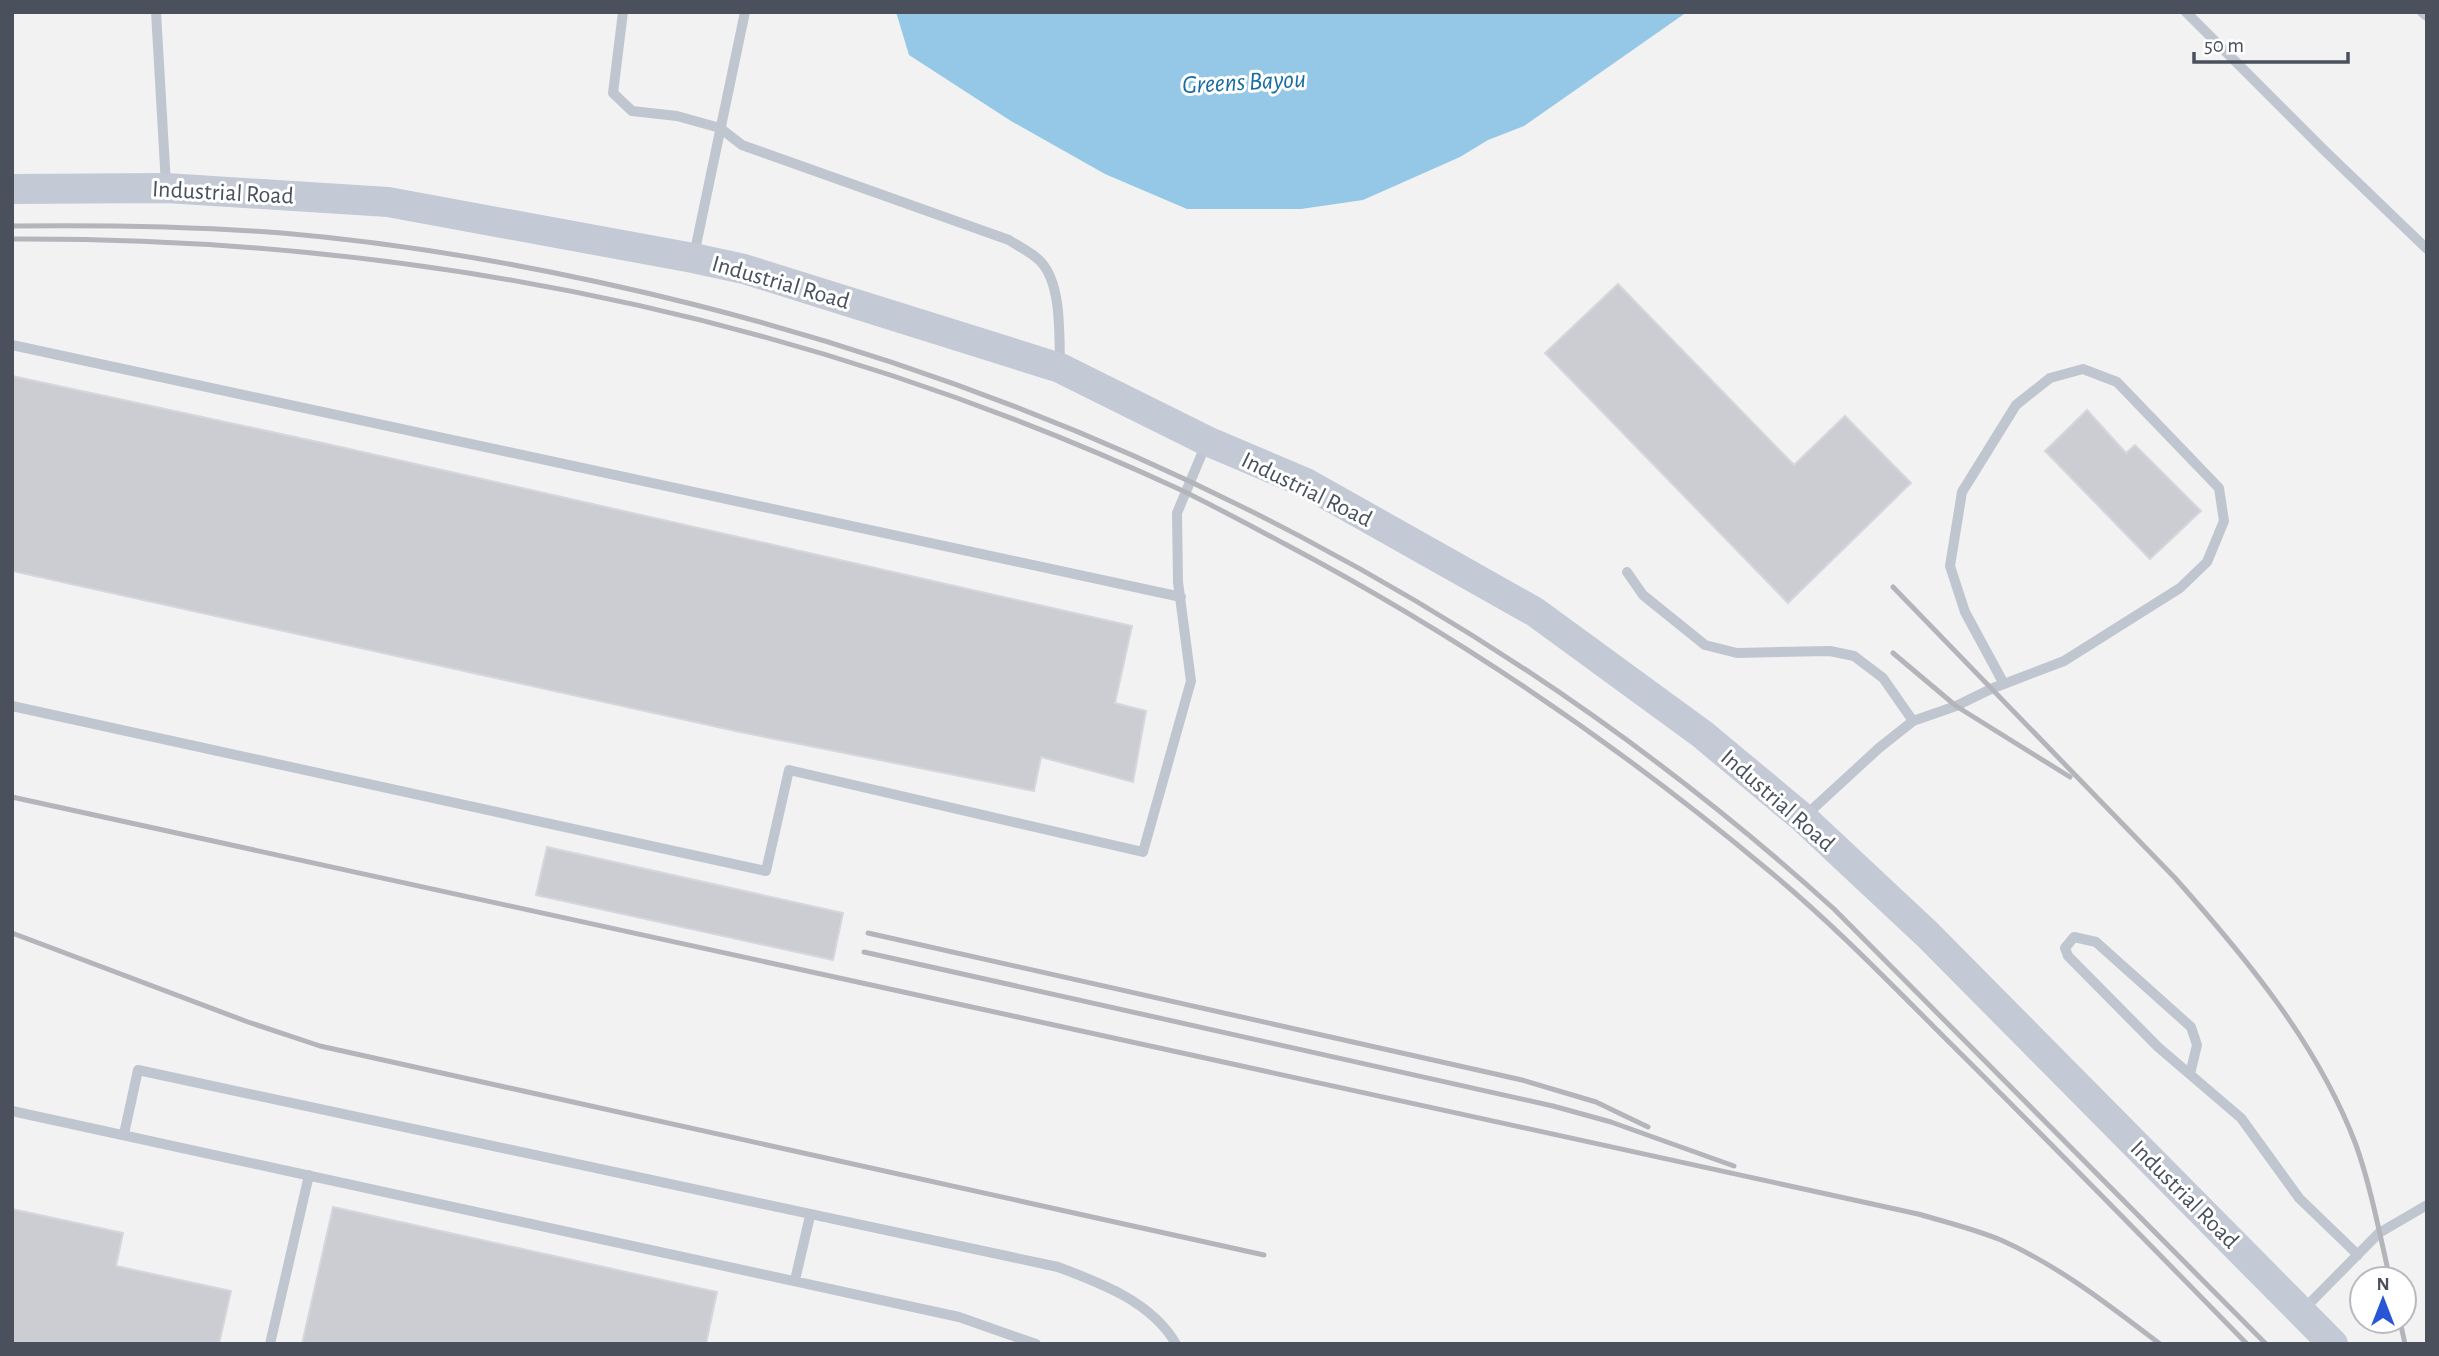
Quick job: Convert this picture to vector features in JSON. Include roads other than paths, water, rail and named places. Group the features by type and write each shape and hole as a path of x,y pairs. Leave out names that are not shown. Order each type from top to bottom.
{"street":[{"name":"Industrial Road","path":"12,189 166,188 388,202 744,269 1060,368 1207,441 1306,484 1535,612 1702,734 1803,818 1928,935 2333,1344"}],"lane":[{"path":"156,12 166,188"},
{"path":"622,12 613,93 619,101 632,111 677,116 720,128 742,145 1009,240 1040,261 1051,275 1056,300 1060,368"},
{"path":"693,258 745,12"},
{"path":"2186,12 2427,249"},
{"path":"2422,12 2427,16"},
{"path":"12,345 1181,597"},
{"path":"1803,818 1879,748 1913,721 2064,661 2180,588 2207,562 2224,521 2218,488 2117,382 2083,369 2050,377 2016,405 1962,492 1950,566 1965,612 2004,684"},
{"path":"12,706 766,872 789,770 1143,852 1191,681 1178,582 1177,513 1207,441"},
{"path":"1627,572 1643,595 1705,645 1737,653 1830,651 1854,656 1883,678 1913,721"},
{"path":"2190,1074 2197,1045 2191,1027 2096,942 2074,937 2065,948 2068,956 2158,1047 2241,1118 2299,1198 2358,1255"},
{"path":"124,1134 138,1070 1058,1267 1101,1283 1140,1306 1172,1336 1176,1344"},
{"path":"12,1111 959,1317 1036,1344"},
{"path":"270,1344 309,1175"},
{"path":"2301,1312 2379,1233 2427,1206"},
{"path":"795,1280 810,1216"}],"water":[{"name":"Greens Bayou","path":"896,12 1687,12 1524,126 1488,140 1460,157 1363,200 1301,209 1187,209 1105,174 1011,121 909,55"}],"railway":[{"path":"12,226 181,227 282,233 439,252 543,270 696,305 853,350 1007,403 1157,466 1302,538 1444,618 1580,706 1710,804 1834,909 2266,1344"},
{"path":"12,239 164,242 314,253 463,272 611,300 756,335 900,378 1042,430 1194,496 1349,579 1474,654 1595,736 1712,824 1814,910 1859,952 2247,1344"},
{"path":"1893,587 2175,878 2228,939 2278,1004 2322,1072 2356,1145 2387,1265"},
{"path":"1893,653 1956,706 2070,777"},
{"path":"12,797 1918,1214 1981,1232 2022,1250 2083,1287 2160,1344"},
{"path":"12,933 248,1022 320,1046 1264,1255"},
{"path":"868,933 1522,1080 1596,1102 1648,1127"},
{"path":"864,952 1553,1106 1611,1122 1734,1166"},
{"path":"2403,1335 2405,1344"}]}
